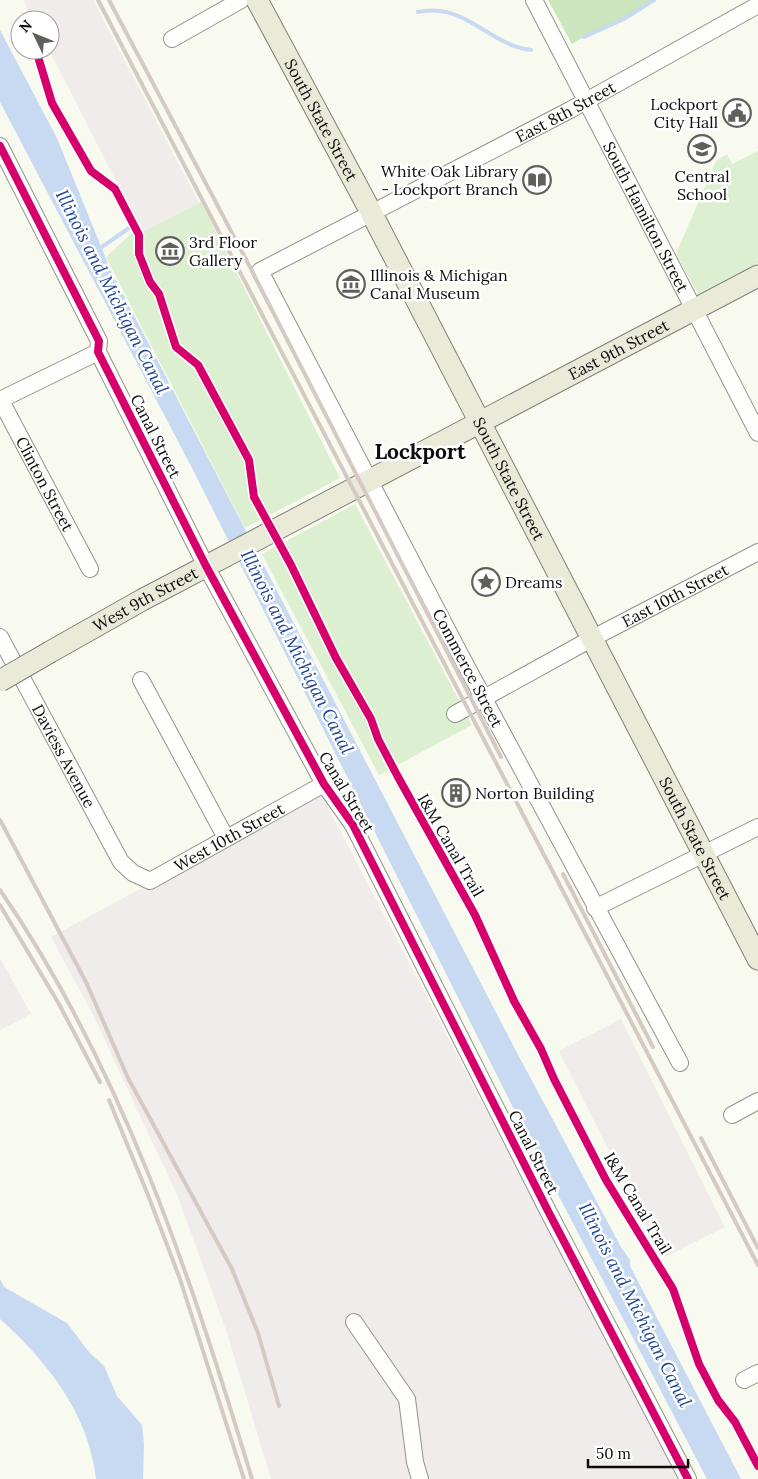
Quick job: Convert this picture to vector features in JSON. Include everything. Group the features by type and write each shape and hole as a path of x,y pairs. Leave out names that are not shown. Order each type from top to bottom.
{"main road":[{"name":"South State Street","path":"257,0 372,214 478,423 758,959"},
{"name":"East 9th Street","path":"478,423 758,276"},
{"name":"West 9th Street","path":"0,681 206,566 478,423"}],"street":[{"path":"172,39 241,0"},
{"name":"South Hamilton Street","path":"534,0 692,309 758,433"},
{"name":"East 8th Street","path":"260,271 586,101 758,5"},
{"name":"Canal Street","path":"0,146 99,341 98,352 206,566 324,784 353,826 548,1211 688,1479"},
{"name":"Commerce Street","path":"260,271 368,480 680,1064"},
{"path":"0,399 98,352"},
{"name":"Clinton Street","path":"0,399 90,569"},
{"name":"East 10th Street","path":"591,639 758,552"},
{"name":"Daviess Avenue","path":"0,636 6,661 121,862 133,873"},
{"path":"455,714 591,639"},
{"path":"141,680 226,838"},
{"name":"West 10th Street","path":"133,873 150,881 324,784"},
{"path":"596,908 704,856 758,827"},
{"path":"732,1115 758,1100"},
{"path":"354,1322 408,1399 415,1462 420,1479"}],"shaded area":[{"path":"23,0 93,0 199,203 142,232 54,60 60,60 60,10 28,10"},
{"path":"320,792 678,1479 271,1479 227,1333 178,1197 93,1015 51,937"},
{"path":"0,958 31,1014 0,1030"},
{"path":"621,1019 725,1227 663,1258 559,1051"}],"green space":[{"path":"548,0 654,0 634,13 572,44"},
{"path":"758,151 758,263 698,294 676,254 716,161 727,154 732,164"},
{"path":"201,202 340,478 245,528 106,257 140,227 142,232"},
{"path":"355,504 472,725 379,775 262,554"}],"water":[{"name":"Illinois and Michigan Canal","path":"0,30 10,49 10,60 16,60 57,138 111,271 515,1049 621,1247 630,1260 630,1266 741,1479 707,1479 544,1168 543,1161 532,1145 193,470 0,102"},
{"path":"0,1279 4,1287 67,1323 89,1352 104,1366 117,1396 142,1425 144,1444 143,1479 96,1479 92,1455 85,1432 63,1390 34,1353 0,1319"}],"waterway":[{"path":"584,37 624,19 654,0"},
{"path":"418,12 435,11 450,13 464,18 502,41 516,47 531,50"},
{"path":"99,249 132,226"}],"railway":[{"path":"98,0 758,1265"},
{"path":"109,0 250,267 501,757"},
{"path":"0,820 86,982 128,1078 232,1269 258,1333 279,1406"},
{"path":"563,874 653,1047"},
{"path":"0,890 43,958 82,1028 117,1101 177,1249 204,1326 252,1479"},
{"path":"0,905 59,1004 100,1082"},
{"path":"109,1100 180,1279 244,1479"},
{"path":"701,1138 758,1248"}],"cycle path":[{"name":"I&M Canal Trail","path":"39,60 52,103 91,171 115,189 139,235 139,254 150,282 159,294 176,347 198,365 249,460 254,497 291,565 336,658 371,719 378,739 398,777 475,915 514,1001 541,1049 554,1079 606,1180 673,1289 699,1364 718,1400 735,1422 758,1466"},
{"path":"0,146 99,341 98,352 206,566 324,784 353,825 548,1211 688,1479"}],"place":[{"name":"Lockport City Hall","path":"737,113"},
{"name":"Central School","path":"702,149"},
{"name":"White Oak Library - Lockport Branch","path":"537,180"},
{"name":"3rd Floor Gallery","path":"170,251"},
{"name":"Illinois & Michigan Canal Museum","path":"351,284"},
{"name":"Dreams","path":"486,582"},
{"name":"Norton Building","path":"456,793"}],"district":[{"name":"Lockport","path":"420,452"}]}
